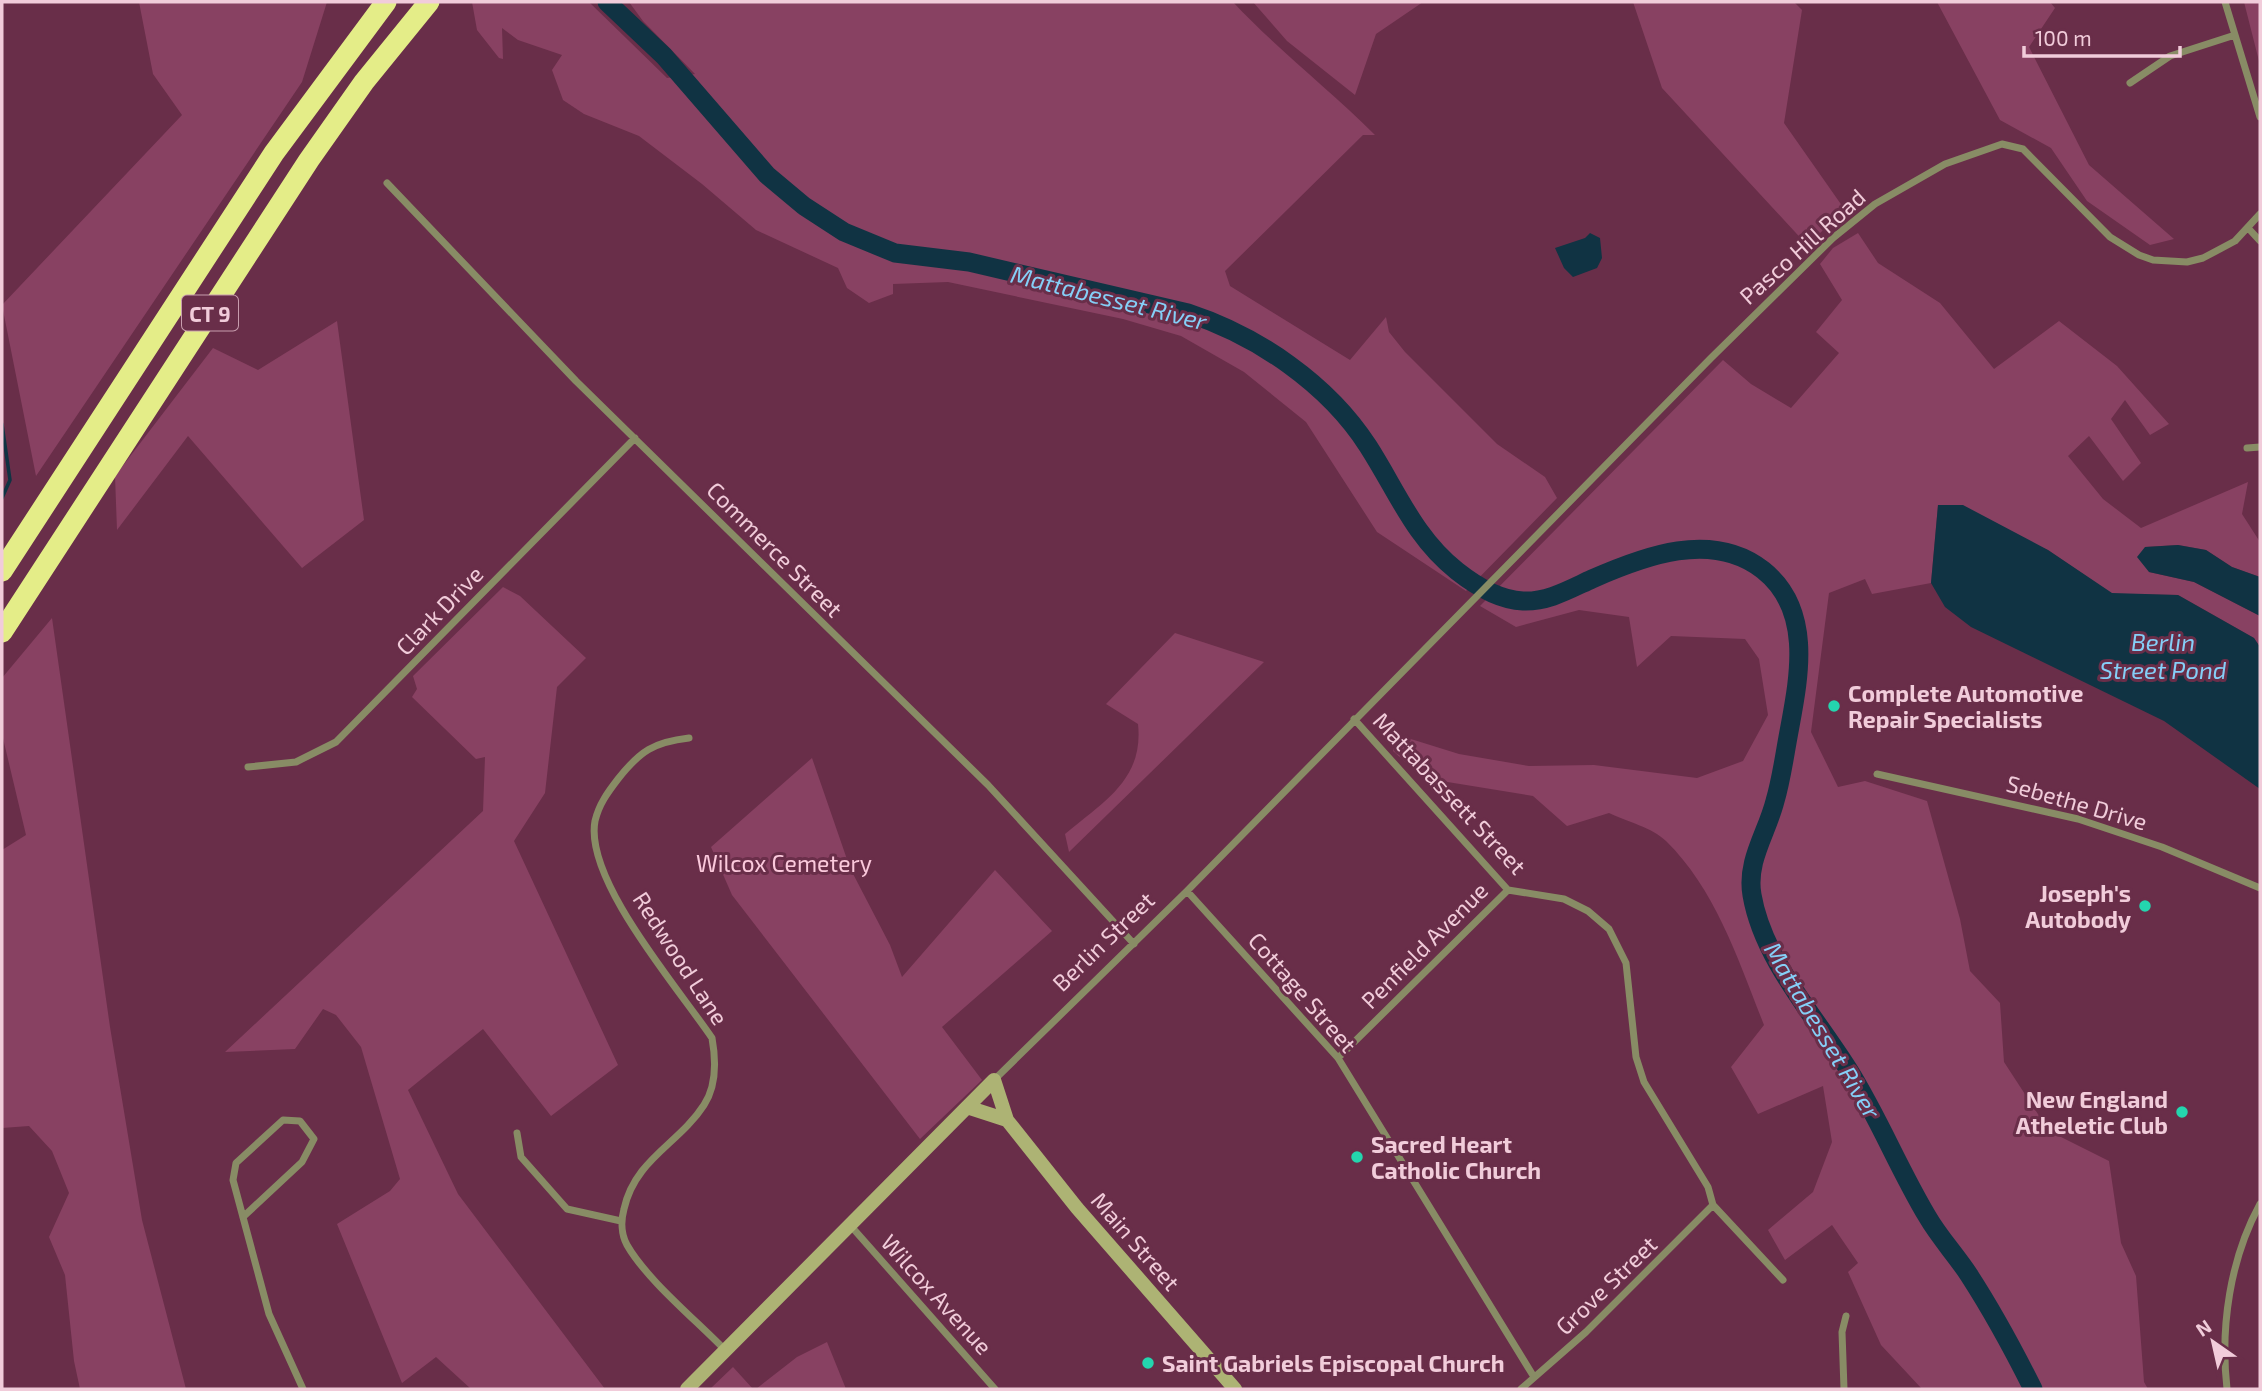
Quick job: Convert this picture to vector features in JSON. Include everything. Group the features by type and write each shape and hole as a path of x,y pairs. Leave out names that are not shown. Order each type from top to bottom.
{"highway":[{"name":"CT 9","path":"2,571 281,143 386,2"},
{"name":"CT 9","path":"2,632 309,160 365,82 429,2"}],"street":[{"path":"2225,2 2260,117"},
{"path":"2130,83 2170,56 2235,34"},
{"name":"Pasco Hill Road","path":"1548,523 1833,238 1894,192 1974,151 2002,144 2024,149 2110,237 2131,251 2153,260 2170,262 2203,258 2221,250 2249,229 2260,214"},
{"name":"Commerce Street","path":"387,183 517,320 988,785 1133,944"},
{"path":"2249,229 2260,241"},
{"name":"Clark Drive","path":"248,767 296,762 337,742 635,438"},
{"path":"2247,448 2260,447"},
{"name":"Berlin Street","path":"687,1389 994,1080 1187,891 1548,523"},
{"name":"Mattabassett Street","path":"1354,719 1508,890 1564,899 1576,904 1599,919 1616,939 1629,977 1636,1057 1644,1082 1708,1187 1713,1205 1783,1280"},
{"name":"Redwood Lane","path":"621,1220 635,1177 704,1106 711,1090 715,1054 712,1038 649,952 622,906 595,846 595,822 601,802 641,753 660,741 688,738"},
{"name":"Sebethe Drive","path":"1877,774 2078,819 2162,847 2260,888"},
{"name":"Penfield Avenue","path":"1338,1058 1508,890"},
{"name":"Cottage Street","path":"1187,891 1338,1058 1534,1377"},
{"name":"Main Street","path":"994,1080 1007,1120 1077,1208 1235,1389"},
{"path":"967,1107 1007,1120"},
{"path":"243,1217 302,1163 314,1139 300,1121 282,1120 236,1163 233,1180 248,1248 269,1314 303,1389"},
{"path":"517,1133 521,1157 567,1209 621,1220 625,1242 637,1260 725,1350"},
{"path":"2227,1389 2226,1326 2230,1295 2245,1238 2260,1204"},
{"name":"Grove Street","path":"1521,1389 1595,1323 1713,1205"},
{"name":"Wilcox Avenue","path":"849,1225 995,1389"},
{"path":"1844,1389 1842,1332 1846,1316"}],"green space":[{"path":"139,2 327,2 302,82 36,476 2,305 182,115 153,74"},
{"path":"472,2 589,2 667,78 695,74 643,21 629,2 1233,2 1375,135 1363,135 1225,271 1230,286 1350,360 1386,317 1389,332 1405,352 1497,444 1545,477 1557,498 1466,591 1377,532 1306,422 1244,372 1181,336 1123,319 948,282 893,284 893,294 869,303 847,288 838,268 756,230 639,136 584,114 563,100 552,70 562,55 518,40 502,28 503,59 499,58 477,30"},
{"path":"1253,2 1423,2 1376,34 1355,95 1287,41"},
{"path":"1633,2 1794,2 1802,10 1784,123 1845,210 1807,245 1662,88"},
{"path":"1937,2 2050,2 2055,8 2029,47 2089,165 2174,239 2150,245 2087,201 2051,148 2000,120"},
{"path":"2244,2 2260,2 2260,65"},
{"path":"1858,233 1878,263 1940,303 1994,369 2059,321 2117,366 2169,424 2150,435 2125,400 2111,419 2141,463 2123,481 2089,436 2068,456 2103,499 2141,528 2248,482 2242,514 2260,542 2260,577 2232,567 2206,550 2178,545 2145,547 2149,572 2194,582 2260,616 2260,647 2254,638 2178,595 2112,594 2048,550 1938,505 1931,583 1872,594 1865,579 1829,593 1811,732 1838,787 1865,781 1927,801 1960,919 1970,971 2000,1003 2004,1062 2049,1131 2109,1161 2121,1243 2136,1276 2144,1382 2148,1389 1922,1389 1881,1345 1848,1272 1858,1263 1832,1225 1785,1260 1768,1230 1813,1192 1832,1142 1823,1086 1758,1114 1731,1067 1764,1025 1724,928 1684,860 1661,836 1609,813 1567,826 1533,796 1423,778 1393,751 1398,735 1459,754 1529,766 1594,765 1697,778 1743,761 1768,715 1759,659 1745,639 1671,636 1637,667 1629,617 1579,610 1516,627 1480,606 1723,360 1751,384 1791,408 1839,353 1816,332 1842,300 1820,264 1833,248"},
{"path":"337,321 364,520 302,568 188,436 117,530 115,476 213,348 258,370"},
{"path":"503,587 520,596 586,658 557,687 545,793 514,841 618,1065 551,1116 483,1029 408,1090 458,1194 605,1389 471,1389 436,1357 402,1383 337,1224 390,1191 400,1179 361,1047 336,1015 323,1009 295,1049 225,1052 483,811 485,757 476,759 412,697 417,689 413,676"},
{"path":"52,618 110,1027 142,1220 186,1389 80,1389 74,1361 65,1275 49,1237 69,1193 52,1151 29,1126 2,1128 2,850 26,835 2,734 2,678"},
{"path":"1175,633 1264,662 1069,852 1065,834 1118,788 1128,775 1134,760 1138,724 1106,704"},
{"name":"Wilcox Cemetery","path":"812,758 850,868 890,945 902,977 995,870 1052,931 942,1027 982,1080 920,1139 732,895 711,847"},
{"path":"827,1342 846,1389 756,1389 797,1357"},
{"path":"733,1367 753,1389 710,1389"}],"water":[{"path":"1590,233 1600,238 1602,258 1597,268 1573,277 1564,268 1555,248 1585,238"},
{"name":"Berlin Street Pond","path":"1938,505 1963,505 2048,550 2112,593 2178,595 2254,638 2260,647 2260,789 2164,721 1971,627 1945,607 1931,583"},
{"path":"2178,545 2206,550 2232,567 2260,577 2260,616 2194,582 2149,572 2137,557 2145,547"}],"waterway":[{"name":"Mattabesset River","path":"607,2 664,56 767,175 804,206 844,232 895,253 969,262 1188,313 1240,335 1289,365 1333,402 1352,423 1407,513 1442,558 1488,591 1505,598 1532,601 1559,594 1633,562 1656,555 1700,549 1722,551 1743,558 1763,570 1779,587 1790,606 1799,648 1796,693 1781,778 1752,870 1752,895 1758,919 1779,965 1850,1072 1927,1216 1978,1289 2033,1389"},
{"path":"2,424 10,480 2,498"}],"place":[{"name":"Complete Automotive Repair Specialists","path":"1834,706"},
{"name":"Joseph's Autobody","path":"2145,906"},
{"name":"New England Atheletic Club","path":"2182,1112"},
{"name":"Sacred Heart Catholic Church","path":"1357,1157"},
{"name":"Saint Gabriels Episcopal Church","path":"1148,1363"}]}
